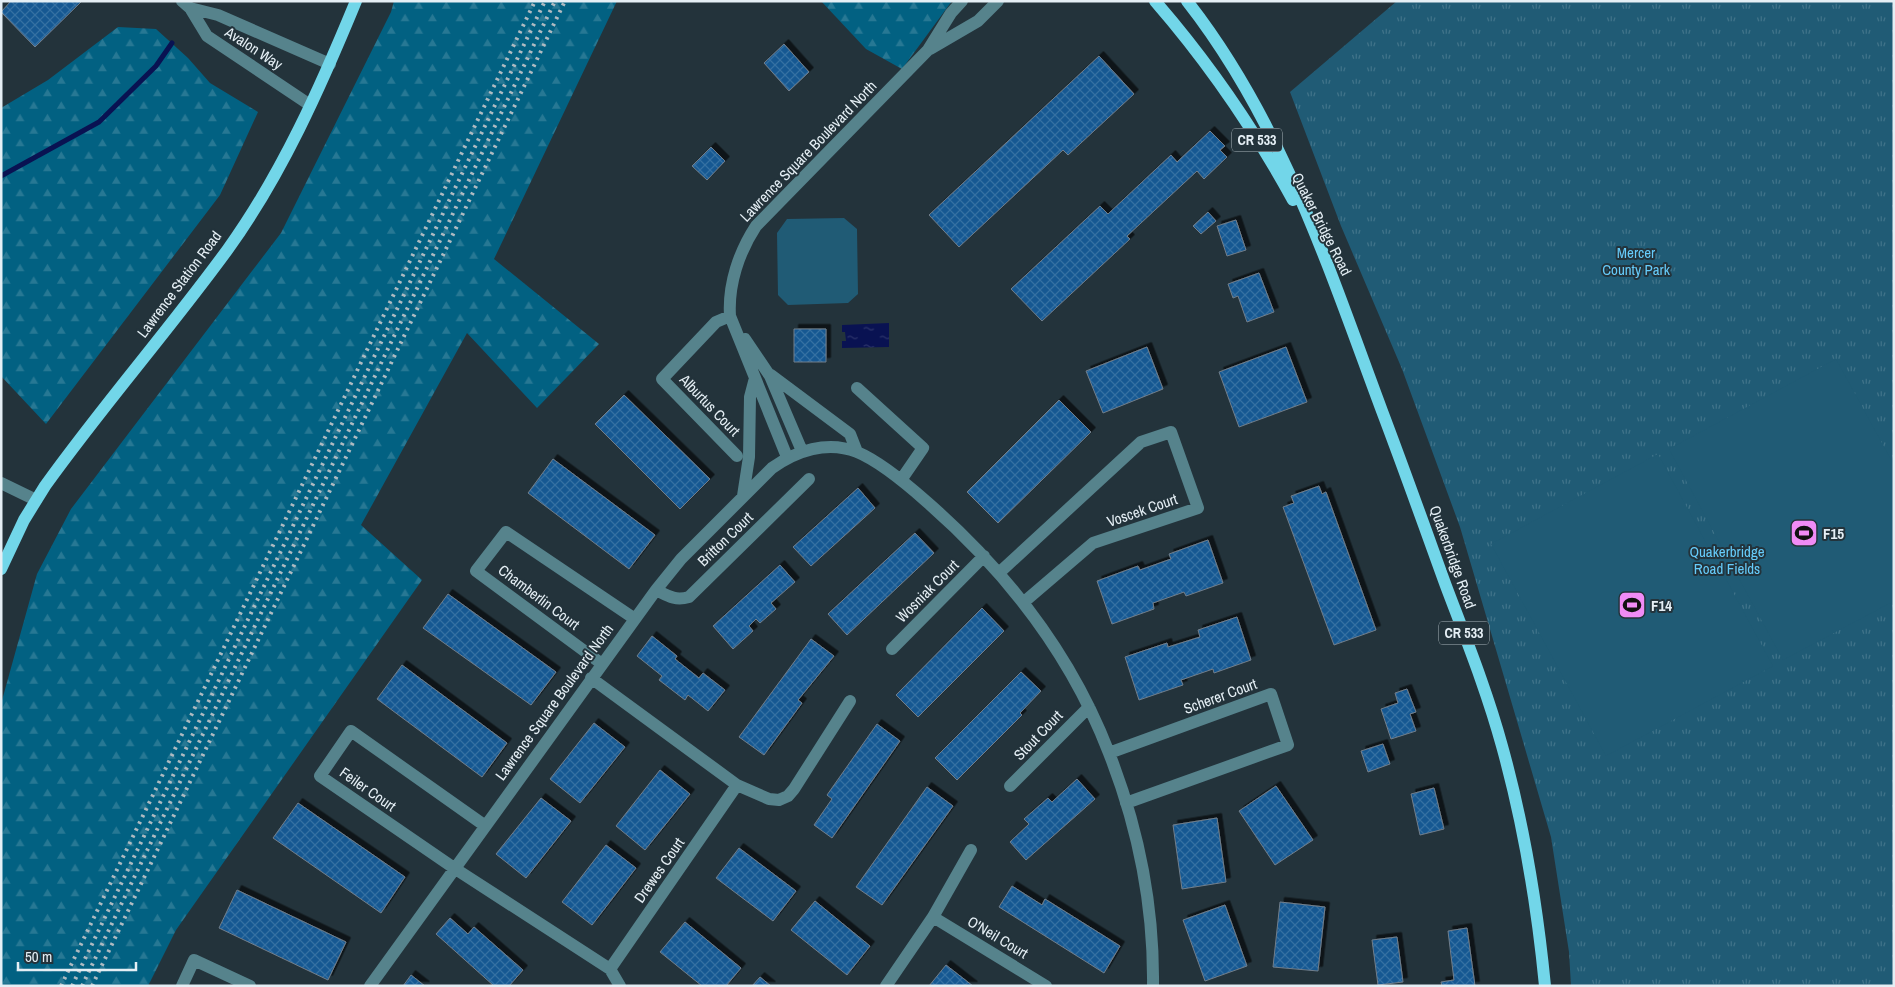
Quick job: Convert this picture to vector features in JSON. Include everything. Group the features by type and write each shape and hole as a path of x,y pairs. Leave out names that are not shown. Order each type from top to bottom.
{"main road":[{"name":"Lawrence Station Road","path":"1,569 36,500 65,458 228,248 266,189 330,64 356,1"},
{"name":"Quaker Bridge Road","path":"1155,1 1205,62 1244,118 1305,221 1338,292"},
{"name":"Quaker Bridge Road","path":"1187,1 1230,62 1279,149 1338,292"},
{"name":"Quakerbridge Road","path":"1338,292 1412,488 1482,682 1502,744 1531,872 1545,986"}],"street":[{"name":"Lawrence Square Boulevard North","path":"787,457 730,316 737,264 744,244 756,226 928,50 951,13 962,1"},
{"name":"Lawrence Square Boulevard North","path":"928,50 978,21 998,1"},
{"name":"Avalon Way","path":"186,5 218,15 330,64"},
{"name":"Avalon Way","path":"186,5 206,36 310,105"},
{"path":"730,316 768,373 802,451"},
{"name":"Alburtus Court","path":"730,316 716,322 662,379 737,456"},
{"path":"768,373 850,434 857,452"},
{"path":"743,496 749,457 750,397 755,378"},
{"path":"858,388 923,448 900,480"},
{"name":"Voscek Court","path":"1000,572 1142,442 1171,432 1198,508 1093,544 1024,602"},
{"name":"Lawrence Square Boulevard North","path":"370,986 591,678 681,559 772,468 787,457 820,447 839,448 857,452 900,480 957,528 1000,572 1024,602 1070,672 1089,707 1109,753 1126,804 1142,867 1150,924 1154,986"},
{"name":"Britton Court","path":"656,590 671,598 689,597 809,480"},
{"path":"1,483 36,500"},
{"name":"Chamberlin Court","path":"602,664 476,571 506,532 635,619"},
{"name":"Wosniak Court","path":"892,649 984,556"},
{"path":"591,678 737,784 769,799 779,800 788,796 850,701"},
{"name":"Scherer Court","path":"1109,753 1270,694 1288,745 1126,804"},
{"name":"Stout Court","path":"1010,786 1089,707"},
{"name":"Feiler Court","path":"454,868 320,776 346,738 351,731 484,825"},
{"name":"Drewes Court","path":"610,969 737,784"},
{"path":"886,986 933,917 971,850"},
{"path":"454,868 610,969 620,986"},
{"name":"O'Neil Court","path":"933,917 1046,986"},
{"path":"182,986 194,960 250,986"}],"green space":[{"path":"394,1 617,1 494,259 599,344 537,408 467,333 361,525 422,580 176,930 148,986 1,986 1,704 37,574 71,509 281,233 391,12"},
{"path":"821,1 952,1 902,69 866,49"},
{"name":"Mercer County Park","path":"1397,1 1894,1 1894,986 1571,986 1569,952 1551,837 1460,527 1402,369 1341,226 1290,92"},
{"path":"118,27 156,29 188,58 210,83 258,112 220,195 46,424 1,376 1,108 48,80"},
{"path":"844,218 857,229 858,294 848,303 788,305 778,295 777,233 787,219"},
{"name":"F15","path":"1836,359 1894,465 1894,601 1783,660 1669,449"},
{"name":"F14","path":"1658,454 1773,666 1606,756 1491,544"}],"water":[{"path":"889,323 889,347 842,348 842,341 846,341 845,332 842,332 842,325"}],"building":[{"path":"11,1 82,1 35,47 1,12"},
{"path":"784,44 809,72 789,91 764,63"},
{"path":"1099,56 1134,94 1068,155 1063,150 959,247 929,215"},
{"path":"1210,131 1225,146 1220,150 1227,157 1204,179 1197,171 1127,236 1130,239 1042,321 1011,289 1100,206 1108,214 1171,155 1177,162"},
{"path":"711,147 725,161 707,180 692,166"},
{"path":"1208,212 1216,221 1201,234 1193,226"},
{"path":"1236,220 1246,250 1227,256 1217,226"},
{"path":"1259,273 1274,312 1247,322 1238,296 1233,298 1228,284"},
{"path":"794,329 826,329 826,362 794,362"},
{"path":"1147,347 1163,389 1103,413 1086,371"},
{"path":"1286,347 1307,402 1239,427 1219,372"},
{"path":"624,395 710,479 680,509 595,424"},
{"path":"1059,400 1091,432 998,523 967,492"},
{"path":"553,459 655,535 629,569 528,493"},
{"path":"1319,486 1322,494 1326,492 1376,630 1334,645 1283,507 1294,503 1291,496"},
{"path":"858,488 875,508 811,566 793,547"},
{"path":"915,533 934,553 847,635 828,614"},
{"path":"1208,540 1223,583 1186,596 1184,592 1153,603 1154,609 1112,624 1097,581 1138,566 1140,570 1171,559 1169,554"},
{"path":"780,565 795,582 771,603 776,609 760,623 756,619 749,626 753,631 733,649 713,626"},
{"path":"448,594 556,672 531,705 423,628"},
{"path":"982,608 1004,631 918,717 896,695"},
{"path":"1237,617 1251,660 1214,673 1213,669 1181,680 1183,685 1139,700 1125,657 1167,643 1168,647 1200,637 1198,630"},
{"path":"652,636 677,656 675,659 699,678 703,673 725,690 708,711 688,695 685,700 659,680 662,676 637,656"},
{"path":"811,639 834,656 798,700 802,703 764,755 739,737"},
{"path":"402,665 507,743 482,777 377,699"},
{"path":"1021,672 1041,691 1020,713 1022,715 957,780 935,758"},
{"path":"1407,689 1416,712 1410,714 1416,731 1391,739 1381,709 1398,703 1395,693"},
{"path":"594,723 625,747 580,803 550,779"},
{"path":"877,724 900,741 832,838 814,825 832,799 827,795"},
{"path":"1383,744 1390,764 1368,772 1361,751"},
{"path":"660,770 690,794 645,850 616,826"},
{"path":"1077,779 1095,799 1026,860 1010,842 1029,824 1024,819 1048,798 1052,802"},
{"path":"1276,786 1313,840 1275,865 1239,811"},
{"path":"927,787 953,806 882,905 856,887"},
{"path":"1434,788 1444,829 1420,835 1411,794"},
{"path":"541,798 571,821 526,878 496,854"},
{"path":"298,803 405,877 381,913 273,838"},
{"path":"1217,818 1226,882 1182,889 1173,825"},
{"path":"606,845 636,868 592,925 562,902"},
{"path":"739,848 796,891 773,921 716,878"},
{"path":"1012,886 1042,905 1045,899 1120,946 1104,973 999,907"},
{"path":"237,890 346,942 328,980 219,928"},
{"path":"815,901 870,946 847,975 791,930"},
{"path":"1280,902 1325,907 1318,971 1273,967"},
{"path":"1225,905 1247,966 1205,981 1183,920"},
{"path":"450,918 468,934 474,927 523,970 509,986 494,986 436,934"},
{"path":"685,922 741,968 726,986 702,986 660,952"},
{"path":"1467,928 1475,986 1442,986 1441,982 1454,980 1448,931"},
{"path":"1397,937 1403,982 1378,985 1372,940"},
{"path":"946,965 973,986 929,986"},
{"path":"411,975 425,986 403,986"},
{"path":"760,977 771,986 752,986"}],"waterway":[{"path":"1,176 99,122 156,66 172,43"}],"railway":[{"path":"61,986 535,1"},
{"path":"72,986 545,1"},
{"path":"82,986 555,1"},
{"path":"92,986 565,1"}],"place":[{"name":"F15","path":"1804,533"},
{"name":"F14","path":"1632,605"}],"park label":[{"name":"Quakerbridge Road Fields","path":"1727,560"}]}
